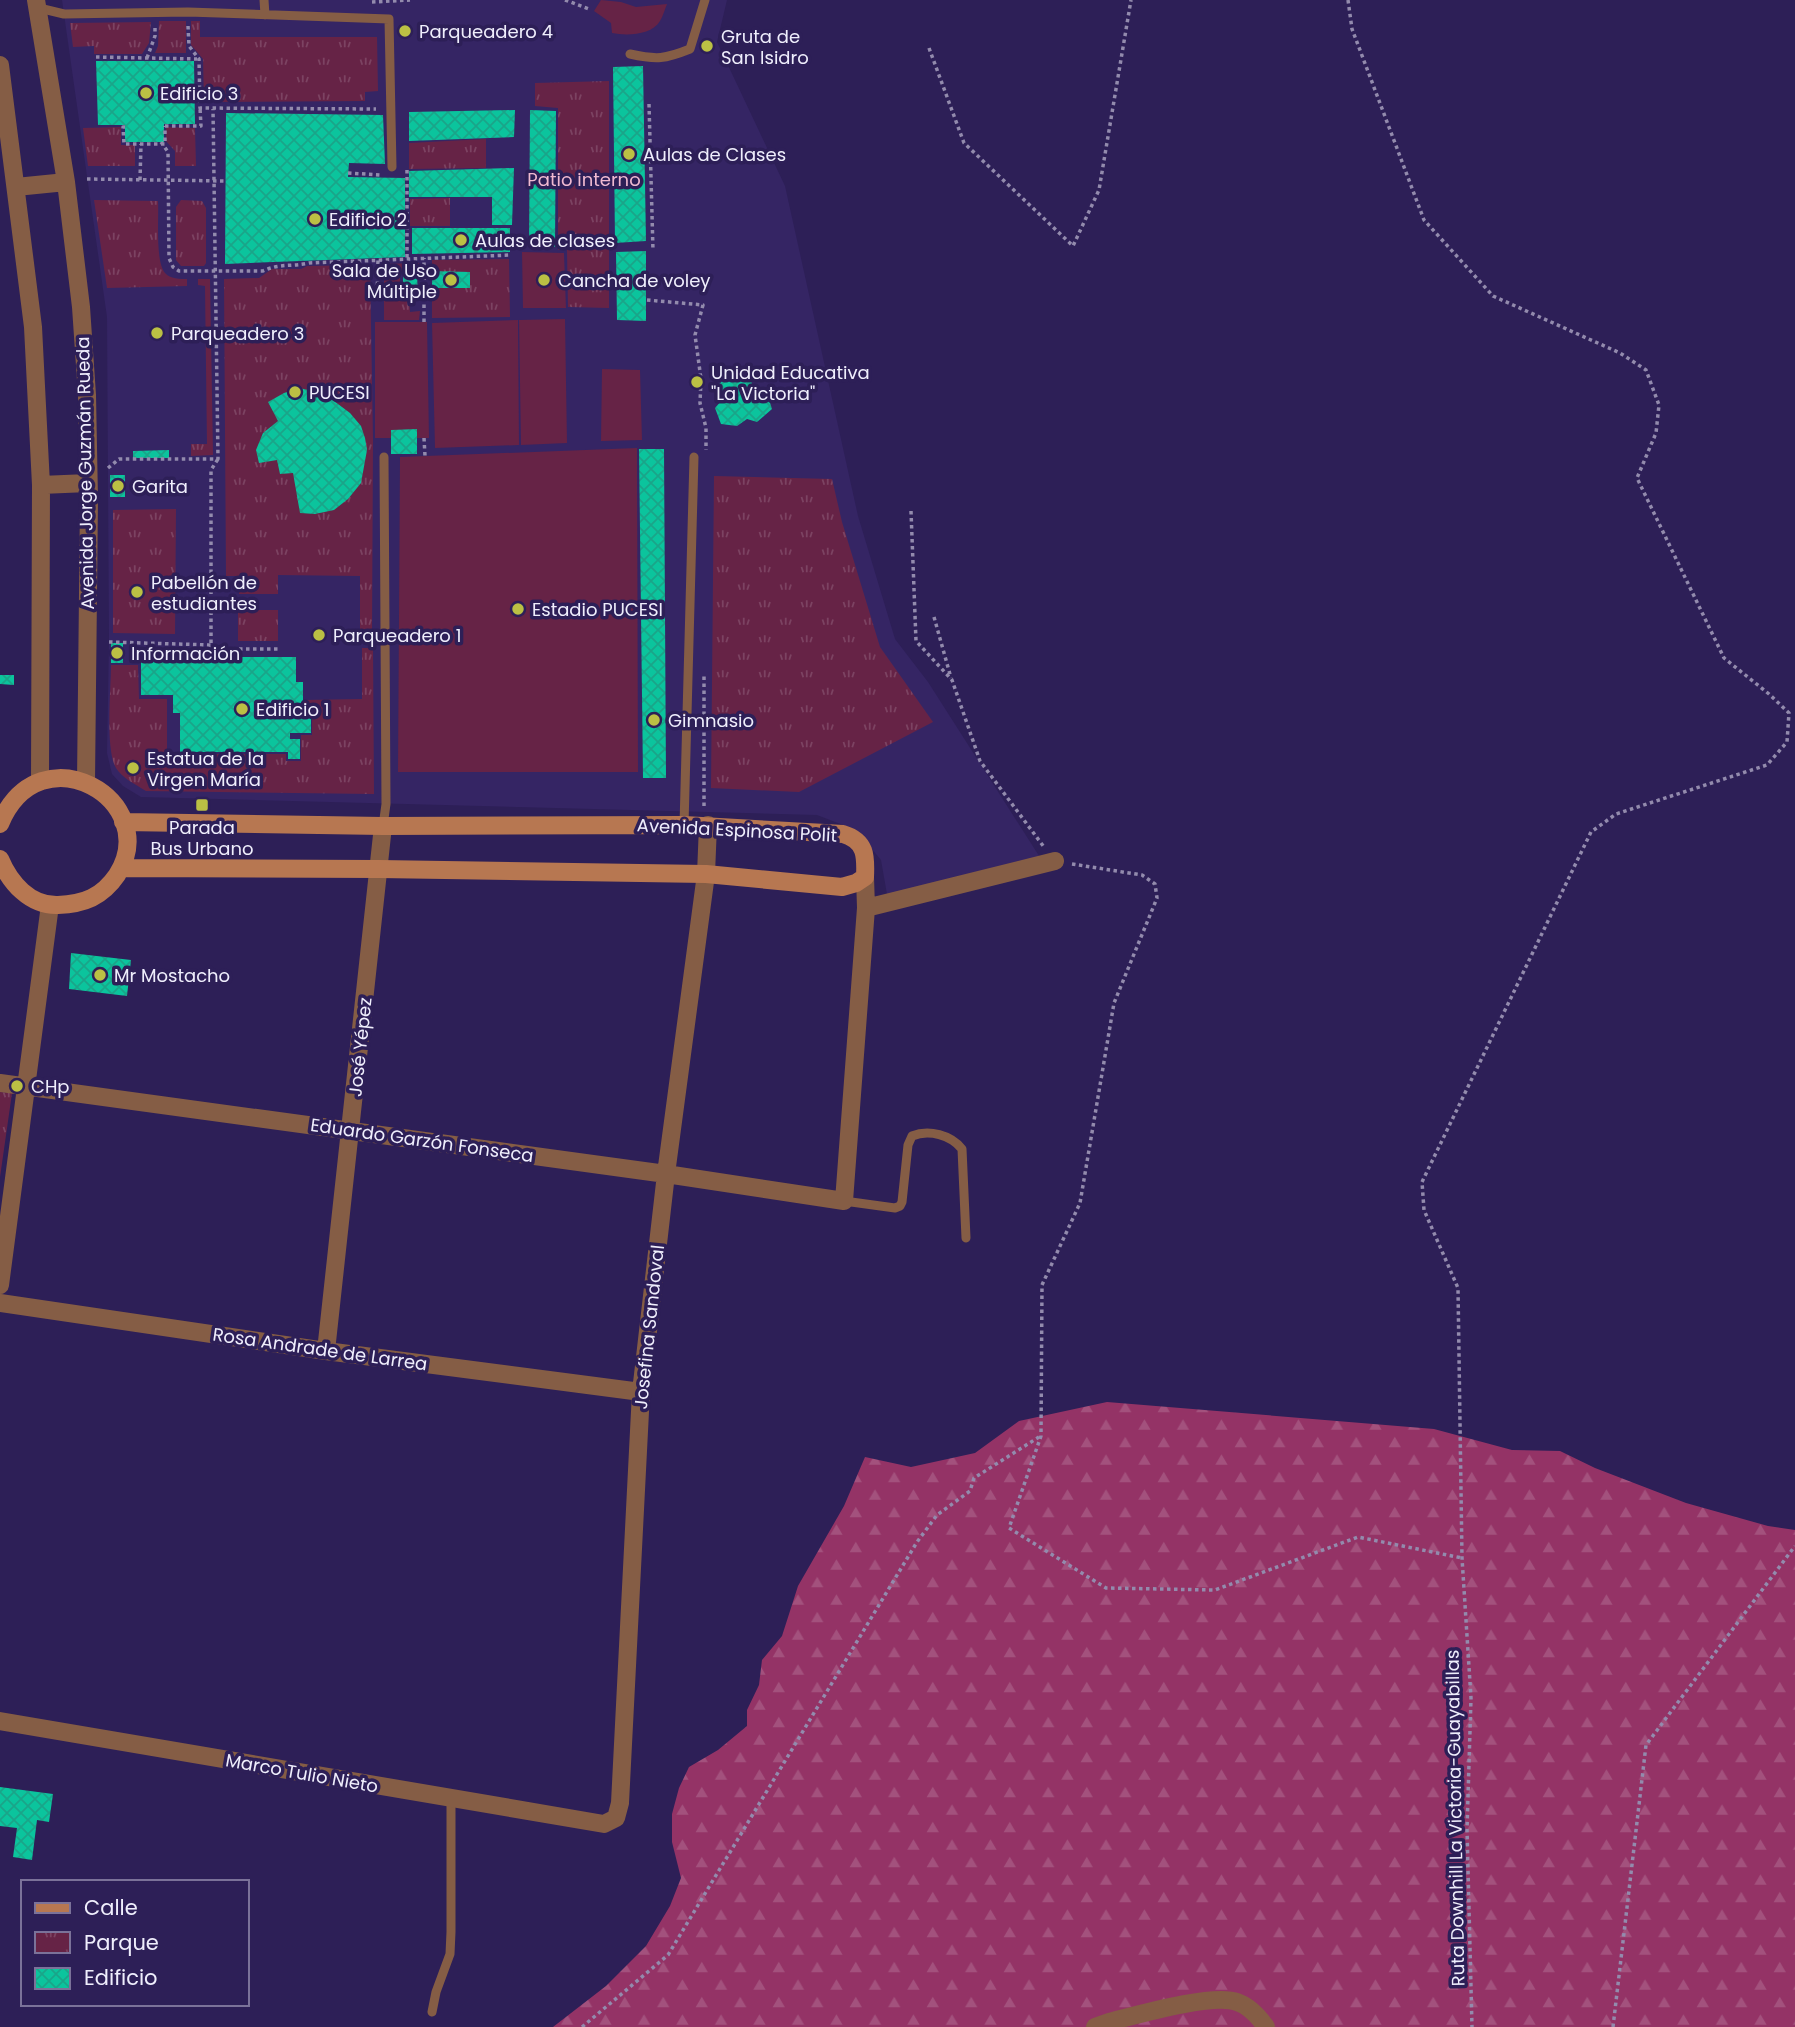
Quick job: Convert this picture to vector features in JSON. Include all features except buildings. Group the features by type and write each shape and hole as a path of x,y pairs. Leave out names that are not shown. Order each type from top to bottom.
{"street":[{"name":"Avenida Jorge Guzmán Rueda","path":"38,4 66,182 81,307 87,395 86,782"},
{"path":"0,65 33,327 41,485 40,781"},
{"path":"16,187 66,182"},
{"path":"41,485 88,483"},
{"path":"0,859 7,876 21,891 50,905 78,904 96,897 111,884 121,868 127,837 124,822 116,806 104,793 86,782 72,778 40,781 15,798 2,814"},
{"name":"Avenida Espinosa Polit","path":"124,822 383,826 708,825 843,834 854,838 862,848 866,861 865,877"},
{"name":"Josefina Sandoval","path":"604,1825 616,1818 620,1803 641,1392 666,1174 706,874 708,825"},
{"name":"José Yépez","path":"326,1351 383,826"},
{"path":"866,908 1055,862"},
{"path":"121,868 706,874 842,887 865,877"},
{"path":"844,1201 866,908 865,877"},
{"path":"0,1285 50,905"},
{"name":"Eduardo Garzón Fonseca","path":"0,1083 844,1201"},
{"name":"Rosa Andrade de Larrea","path":"0,1303 326,1351 641,1392"},
{"name":"Marco Tulio Nieto","path":"0,1721 604,1825"},
{"path":"1095,2027 1208,2000 1237,2002 1259,2016 1266,2027"}],"lane":[{"path":"264,0 265,15"},
{"path":"631,54 654,59 670,57 690,49 705,0"},
{"path":"38,4 64,14 188,12 389,19 392,167"},
{"path":"383,826 386,804 384,457"},
{"path":"684,825 694,457"},
{"path":"844,1201 895,1208 900,1206 908,1145 912,1136 922,1132 937,1134 956,1141 962,1149 966,1238"},
{"path":"432,2012 436,1992 450,1954 451,1798"}],"path":[{"path":"565,0 589,9"},
{"path":"929,48 964,143 1073,246 1099,190 1131,0"},
{"name":"Ruta Downhill La Victoria-Guayabillas","path":"1348,0 1352,29 1424,220 1493,296 1620,353 1646,370 1659,405 1656,433 1637,478 1724,658 1788,713 1787,743 1767,765 1616,814 1591,832 1422,1182 1424,1210 1458,1288 1462,1558 1471,1698 1467,1829 1472,2027"},
{"path":"147,58 155,36 155,20"},
{"path":"125,127 124,144 165,144 164,126 201,126 199,59 189,46 188,21"},
{"path":"96,57 199,59"},
{"path":"649,104 653,251"},
{"path":"200,108 366,108"},
{"path":"211,657 211,470 218,460 213,108"},
{"path":"140,180 141,143"},
{"path":"162,143 168,152 169,258 173,267 179,271 263,271 275,265 511,255"},
{"path":"348,173 383,175"},
{"path":"87,179 225,181"},
{"path":"424,258 424,322"},
{"path":"377,299 378,260"},
{"path":"377,288 403,287"},
{"path":"424,438 425,456"},
{"path":"108,468 119,460 218,460"},
{"path":"911,511 916,641 952,680"},
{"path":"934,617 980,761 1055,862 1142,875 1155,884 1157,898 1114,1003 1080,1202 1042,1285 1041,1436 1009,1528 1106,1588 1215,1590 1358,1536 1462,1558"},
{"path":"358,641 377,641"},
{"path":"109,642 279,649"},
{"path":"582,2027 668,1955 917,1542 937,1515 970,1491 974,1478 1041,1436"},
{"path":"1613,2027 1646,1745 1795,1546"}],"shaded area":[{"path":"62,0 727,0 717,42 785,186 858,516 895,639 928,682 1041,859 888,900 881,860 856,830 817,815 141,797 123,786 112,774 107,753 107,317"}],"green space":[{"path":"601,0 636,7 667,4 656,26 645,32 625,34 612,33 611,23 594,11"},
{"path":"159,21 186,21 186,53 155,53 158,46"},
{"path":"191,21 200,21 200,37 377,37 378,91 365,92 365,101 204,102 203,59 191,45"},
{"path":"151,22 149,43 142,54 94,54 94,46 73,47 70,23"},
{"name":"Patio interno","path":"609,81 609,308 568,307 567,250 558,250 558,108 535,106 535,83"},
{"path":"121,127 121,145 135,145 135,166 88,166 83,128"},
{"path":"166,127 195,128 196,166 175,166 175,151 166,141"},
{"path":"486,139 486,168 409,169 409,143"},
{"path":"450,198 450,226 410,226 410,199"},
{"path":"94,200 158,201 162,267 170,276 187,279 187,286 107,288"},
{"path":"181,200 202,201 206,208 204,266 181,266 176,260 176,207"},
{"name":"Cancha de voley","path":"522,252 564,253 566,308 523,308"},
{"path":"509,259 510,317 432,318 432,260"},
{"path":"419,263 420,272 400,272 400,283 384,283 384,264"},
{"path":"370,265 372,635 360,635 360,576 278,575 278,594 239,594 239,576 226,576 224,279 259,278 272,269"},
{"path":"198,279 210,279 213,455 191,456 191,444 207,444 205,286 198,285"},
{"path":"401,293 401,297 409,297 410,312 420,311 419,320 384,320 384,294"},
{"path":"565,319 567,443 521,445 519,320"},
{"path":"518,320 519,445 435,448 432,323"},
{"path":"375,322 427,322 429,438 375,438"},
{"path":"602,369 640,370 642,440 601,441"},
{"name":"Estadio PUCESI","path":"637,448 638,772 398,772 400,457"},
{"path":"714,476 832,479 842,522 880,647 933,722 799,792 711,788"},
{"path":"176,509 175,634 113,633 113,510"},
{"path":"238,610 278,610 278,641 238,641"},
{"path":"362,648 373,648 374,794 146,791 125,778 116,768 110,734 111,665 138,665 139,699 167,699 167,754 286,754 286,761 301,761 301,735 312,735 312,705 304,704 304,700 362,699"},
{"path":"0,1092 12,1093 0,1177"},
{"path":"1107,1402 1434,1429 1512,1450 1560,1451 1595,1468 1686,1503 1768,1526 1795,1530 1795,2027 553,2027 606,1986 646,1946 670,1906 681,1878 672,1842 672,1814 679,1788 689,1767 718,1750 747,1726 747,1710 759,1685 762,1660 782,1636 798,1586 844,1506 865,1457 911,1467 975,1453 1019,1421"}],"place":[{"name":"Parqueadero 4","path":"405,31"},
{"name":"Gruta de San Isidro","path":"707,46"},
{"name":"Edificio 3","path":"146,93"},
{"name":"Aulas de Clases","path":"629,154"},
{"name":"Edificio 2","path":"315,219"},
{"name":"Aulas de clases","path":"461,240"},
{"name":"Sala de Uso Múltiple","path":"451,280"},
{"name":"Cancha de voley","path":"544,280"},
{"name":"Parqueadero 3","path":"157,333"},
{"name":"Unidad Educativa \"La Victoria\"","path":"697,382"},
{"name":"PUCESI","path":"295,392"},
{"name":"Garita","path":"118,486"},
{"name":"Pabellón de estudiantes","path":"137,592"},
{"name":"Estadio PUCESI","path":"518,609"},
{"name":"Parqueadero 1","path":"319,635"},
{"name":"Información","path":"117,653"},
{"name":"Edificio 1","path":"242,709"},
{"name":"Gimnasio","path":"654,720"},
{"name":"Estatua de la Virgen María","path":"133,768"},
{"name":"Parada Bus Urbano","path":"202,805"},
{"name":"Mr Mostacho","path":"100,975"},
{"name":"CHp","path":"17,1086"}]}
